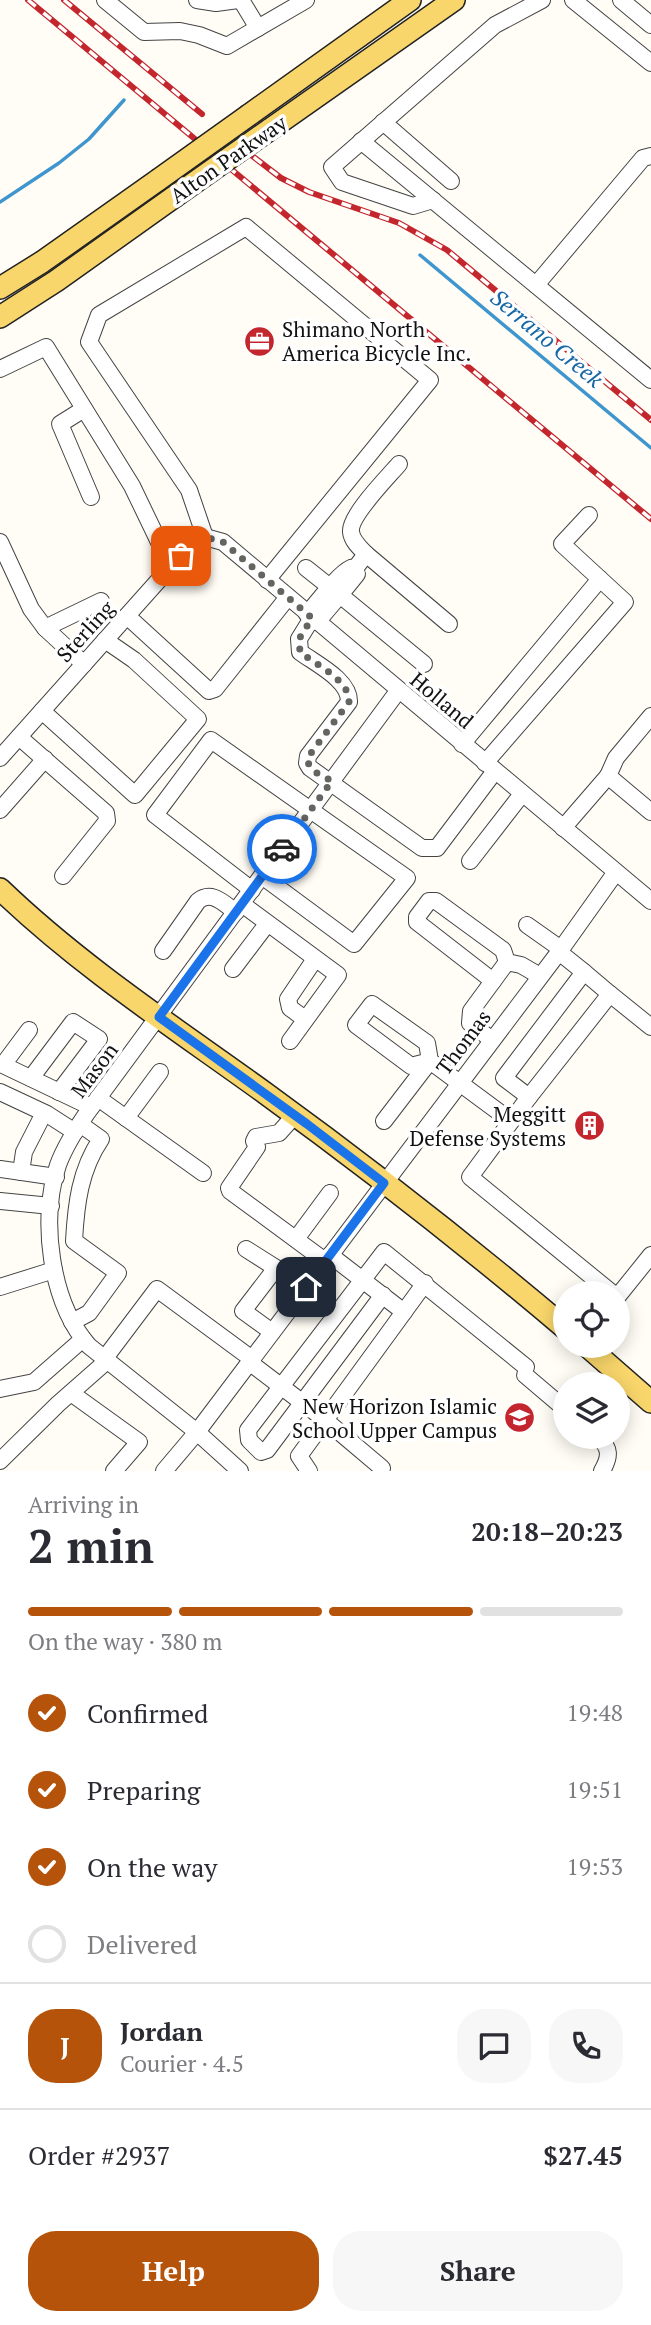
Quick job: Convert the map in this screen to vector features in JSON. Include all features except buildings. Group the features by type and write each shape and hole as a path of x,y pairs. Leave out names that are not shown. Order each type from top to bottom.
{"main road":[{"name":"Alton Parkway","path":"0,288 158,180 410,0"},
{"name":"Alton Parkway","path":"0,317 56,281 454,0"},
{"path":"0,889 36,923 384,1183 553,1318"},
{"path":"601,1358 651,1402"}],"street":[{"path":"105,0 144,32 180,31 227,46 306,0"},
{"path":"197,0 216,3 239,0 258,28"},
{"path":"432,200 413,206 342,182 332,167 495,25 542,0"},
{"path":"573,0 651,64"},
{"path":"621,0 651,25"},
{"path":"383,122 451,181"},
{"path":"361,141 651,380"},
{"path":"536,285 643,158 651,156"},
{"path":"205,537 189,489 89,342 99,315 246,227 430,380 267,580"},
{"path":"0,369 46,347 132,486 171,567"},
{"path":"84,409 60,424 91,497"},
{"path":"399,464 354,518 350,530 354,540 366,554 449,624"},
{"path":"366,554 354,570 356,577 336,592 312,618 299,639 300,652 345,686 349,695 349,702 308,757 307,763 310,768 332,781 422,848 433,849 437,848 490,767 625,602 562,544 589,514"},
{"name":"Sterling","path":"0,758 191,544 205,537"},
{"name":"Holland","path":"205,537 223,542 651,901"},
{"path":"0,542 31,609 45,628 84,664"},
{"path":"306,568 424,664"},
{"path":"462,744 600,579"},
{"path":"127,616 209,691 215,689 288,597"},
{"path":"45,628 101,601"},
{"path":"42,711 135,794 198,719 134,660 105,640"},
{"name":"Mason","path":"240,1471 197,1432 83,1339 72,1322 58,1290 54,1270 51,1206 55,1177 77,1128 398,691"},
{"path":"563,828 608,776 616,758 651,716"},
{"path":"19,737 106,813 107,821 62,876"},
{"path":"252,890 155,815 211,740 407,878 354,944 262,876"},
{"path":"0,810 45,759"},
{"path":"608,776 651,811"},
{"path":"470,861 522,794"},
{"name":"Thomas","path":"164,1471 197,1432 560,951 616,872"},
{"path":"163,951 198,901 205,896 239,908 267,924 338,975 290,1041"},
{"path":"493,981 417,922 417,917 429,901 436,901 503,950 507,962"},
{"path":"233,969 267,924"},
{"path":"527,925 651,1027"},
{"path":"305,1019 290,1009 288,999 315,959"},
{"path":"507,962 521,965 540,976"},
{"path":"492,1040 470,1023 471,1011 507,962"},
{"path":"529,1097 504,1078 584,972"},
{"path":"596,1281 470,1177 610,993"},
{"path":"430,1060 411,1066 356,1025 372,1004 427,1043 430,1060 511,1121"},
{"path":"30,1078 73,1022 99,1039 60,1092"},
{"path":"29,1031 3,1065 60,1092 95,1103 126,1118 203,1173"},
{"path":"384,1121 430,1060"},
{"path":"126,1118 160,1072"},
{"path":"0,1093 101,1139 84,1172 76,1203 74,1241 118,1273 89,1313 72,1322"},
{"path":"21,1172 24,1152 44,1113"},
{"path":"295,1115 279,1133 256,1137 254,1141 257,1147 229,1188 230,1191 296,1240 363,1279 404,1312"},
{"path":"0,1169 55,1177"},
{"path":"296,1240 330,1193"},
{"path":"0,1201 51,1206"},
{"path":"246,1249 306,1287"},
{"path":"383,1295 267,1450 261,1452 249,1440 248,1430 384,1252 425,1283 553,1398"},
{"path":"630,1281 651,1255"},
{"path":"272,1332 243,1311 276,1268"},
{"path":"0,1287 54,1270"},
{"path":"309,1471 299,1456 425,1283"},
{"path":"0,1461 106,1359 157,1289 324,1419 382,1468"},
{"path":"0,1389 34,1382 83,1339"},
{"path":"71,1393 139,1442 114,1471"},
{"path":"602,1471 609,1458 608,1449"}],"waterway":[{"name":"Serrano Creek","path":"0,202 59,163 89,139 124,100"},
{"name":"Serrano Creek","path":"420,255 651,448"}],"railway":[{"path":"28,0 651,519"},
{"path":"64,0 202,114"},
{"path":"238,145 281,178 309,192 399,223 447,250 651,420"}],"way so far":[{"path":"181,556 191,544 205,537 223,542 312,618 299,639 300,652 345,686 349,695 349,702 308,757 310,768 332,781 282,849"}],"place":[{"name":"Shimano North America Bicycle Inc.","path":"259,341"},
{"name":"Meggitt Defense Systems","path":"589,1126"},
{"name":"New Horizon Islamic School Upper Campus","path":"520,1418"}],"route":[{"path":"282,849 159,1017 384,1183 306,1287"}]}
